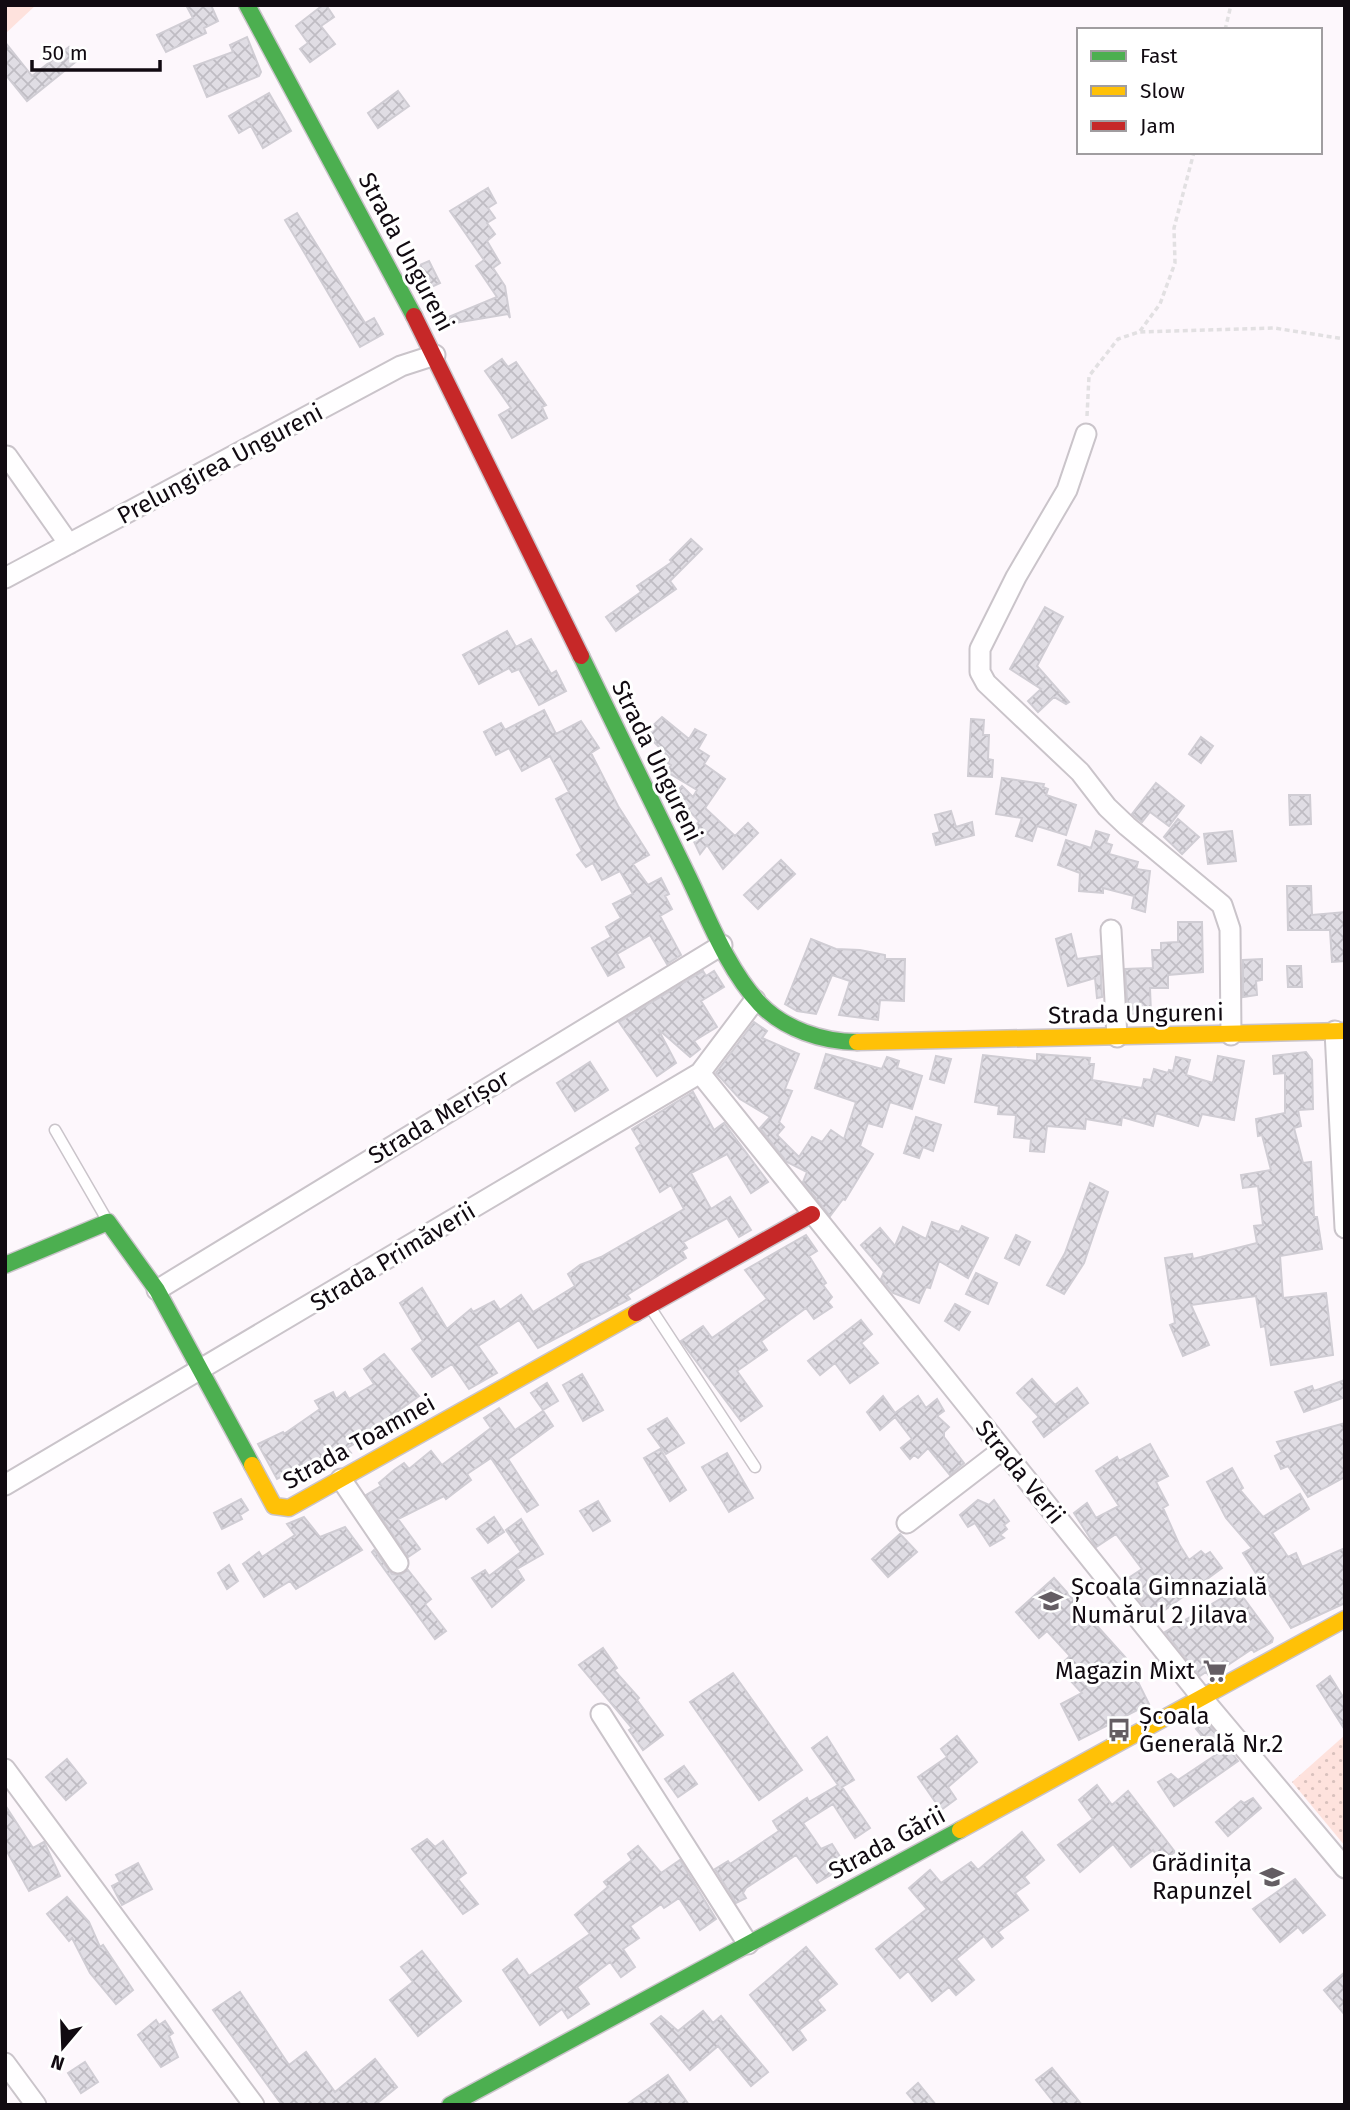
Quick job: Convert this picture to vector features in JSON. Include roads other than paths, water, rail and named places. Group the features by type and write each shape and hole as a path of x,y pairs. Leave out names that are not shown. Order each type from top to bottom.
{"main road":[{"name":"Strada Ungureni","path":"247,5 435,355 722,945 755,1000 773,1018 794,1031 846,1042 1340,1031"},
{"name":"Strada Toamnei","path":"108,1222 157,1290 274,1506 289,1508 812,1214"},
{"path":"5,1265 108,1222"},
{"name":"Strada Gării","path":"450,2105 1203,1699 1345,1619"}],"street":[{"name":"Prelungirea Ungureni","path":"5,578 401,366 435,355"},
{"path":"1086,434 1067,490 1016,577 980,649 980,673 986,683 1080,772 1117,817 1222,905 1230,929 1231,1035"},
{"path":"7,456 69,544"},
{"path":"1111,930 1117,1037"},
{"name":"Strada Merișor","path":"157,1290 722,945"},
{"name":"Strada Primăverii","path":"5,1485 700,1073 755,1000"},
{"path":"1340,1031 1345,1228"},
{"name":"Strada Verii","path":"700,1073 1203,1699 1345,1868"},
{"path":"908,1523 1002,1450"},
{"path":"341,1479 398,1563"},
{"path":"601,1714 748,1944"},
{"path":"5,1769 254,2105"},
{"path":"5,2063 36,2105"}],"lane":[{"path":"55,1130 108,1222"},
{"path":"649,1306 755,1467"}],"place":[{"name":"Școala Gimnazială Numărul 2 Jilava","path":"1051,1601"},
{"name":"Magazin Mixt","path":"1215,1671"},
{"name":"Școala Generală Nr.2","path":"1119,1730"},
{"name":"Grădinița Rapunzel","path":"1272,1877"}]}
